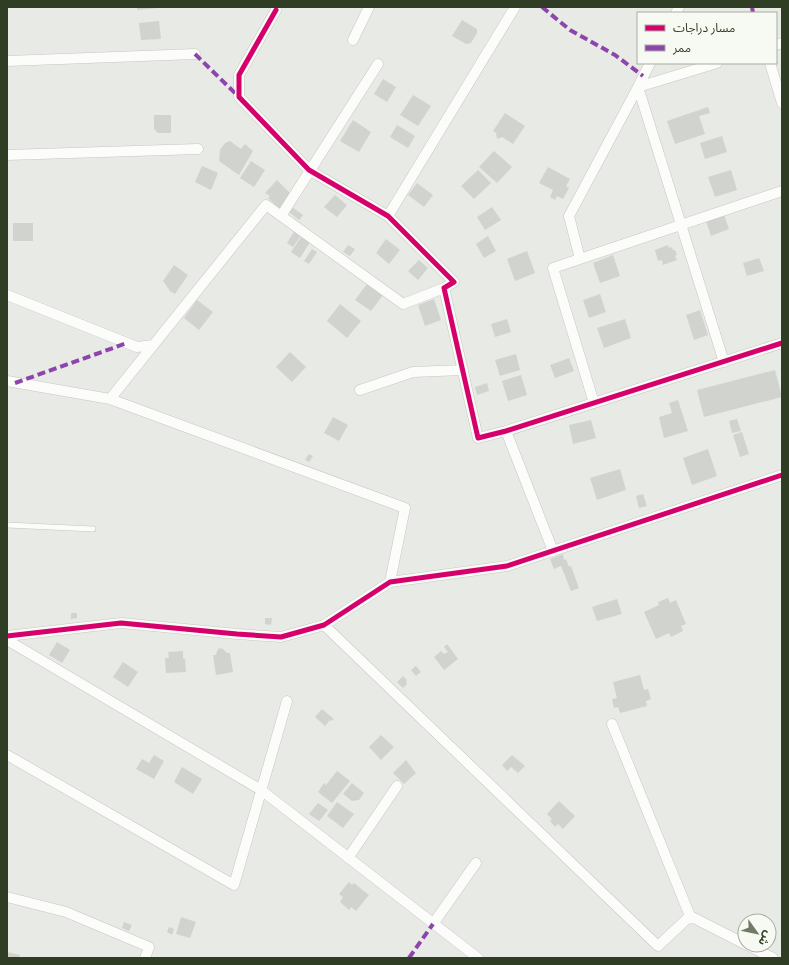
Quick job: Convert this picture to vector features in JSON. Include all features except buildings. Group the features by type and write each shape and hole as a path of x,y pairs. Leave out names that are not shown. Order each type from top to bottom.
{"street":[{"path":"353,40 369,7"},
{"path":"388,216 515,7"},
{"path":"110,399 266,205 403,304 444,288 454,282 388,216 309,170 239,97 239,75 275,8"},
{"path":"7,61 195,54"},
{"path":"281,216 378,64"},
{"path":"580,259 569,216 650,64"},
{"path":"638,87 715,64"},
{"path":"770,64 782,103"},
{"path":"638,87 724,362"},
{"path":"7,156 198,149"},
{"path":"594,403 553,268 782,191"},
{"path":"444,288 478,438 506,431 782,344"},
{"path":"7,295 137,347 153,345"},
{"path":"360,390 413,372 463,370"},
{"path":"7,382 110,399 405,508 390,582"},
{"path":"506,431 552,551"},
{"path":"7,636 121,623 281,637 324,625 390,582 507,566 782,475"},
{"path":"324,625 658,946 690,916"},
{"path":"7,640 261,790 478,958"},
{"path":"7,755 234,885 287,701"},
{"path":"612,724 690,916 737,940"},
{"path":"348,858 397,786"},
{"path":"433,924 476,863"},
{"path":"7,897 66,912 149,947 145,958"},
{"path":"763,953 773,958"}],"lane":[{"path":"7,525 93,529"}],"marked path":[{"path":"542,7 570,30 615,55 643,76"},
{"path":"752,7 753,12"},
{"path":"195,54 239,97"},
{"path":"15,383 127,343"},
{"path":"409,958 433,924"}],"cycle path":[{"path":"276,10 239,75 239,97 309,170 388,216 454,282 444,288 478,438 506,431 782,343"},
{"path":"7,636 121,623 281,637 324,625 390,582 507,566 782,475"}]}
